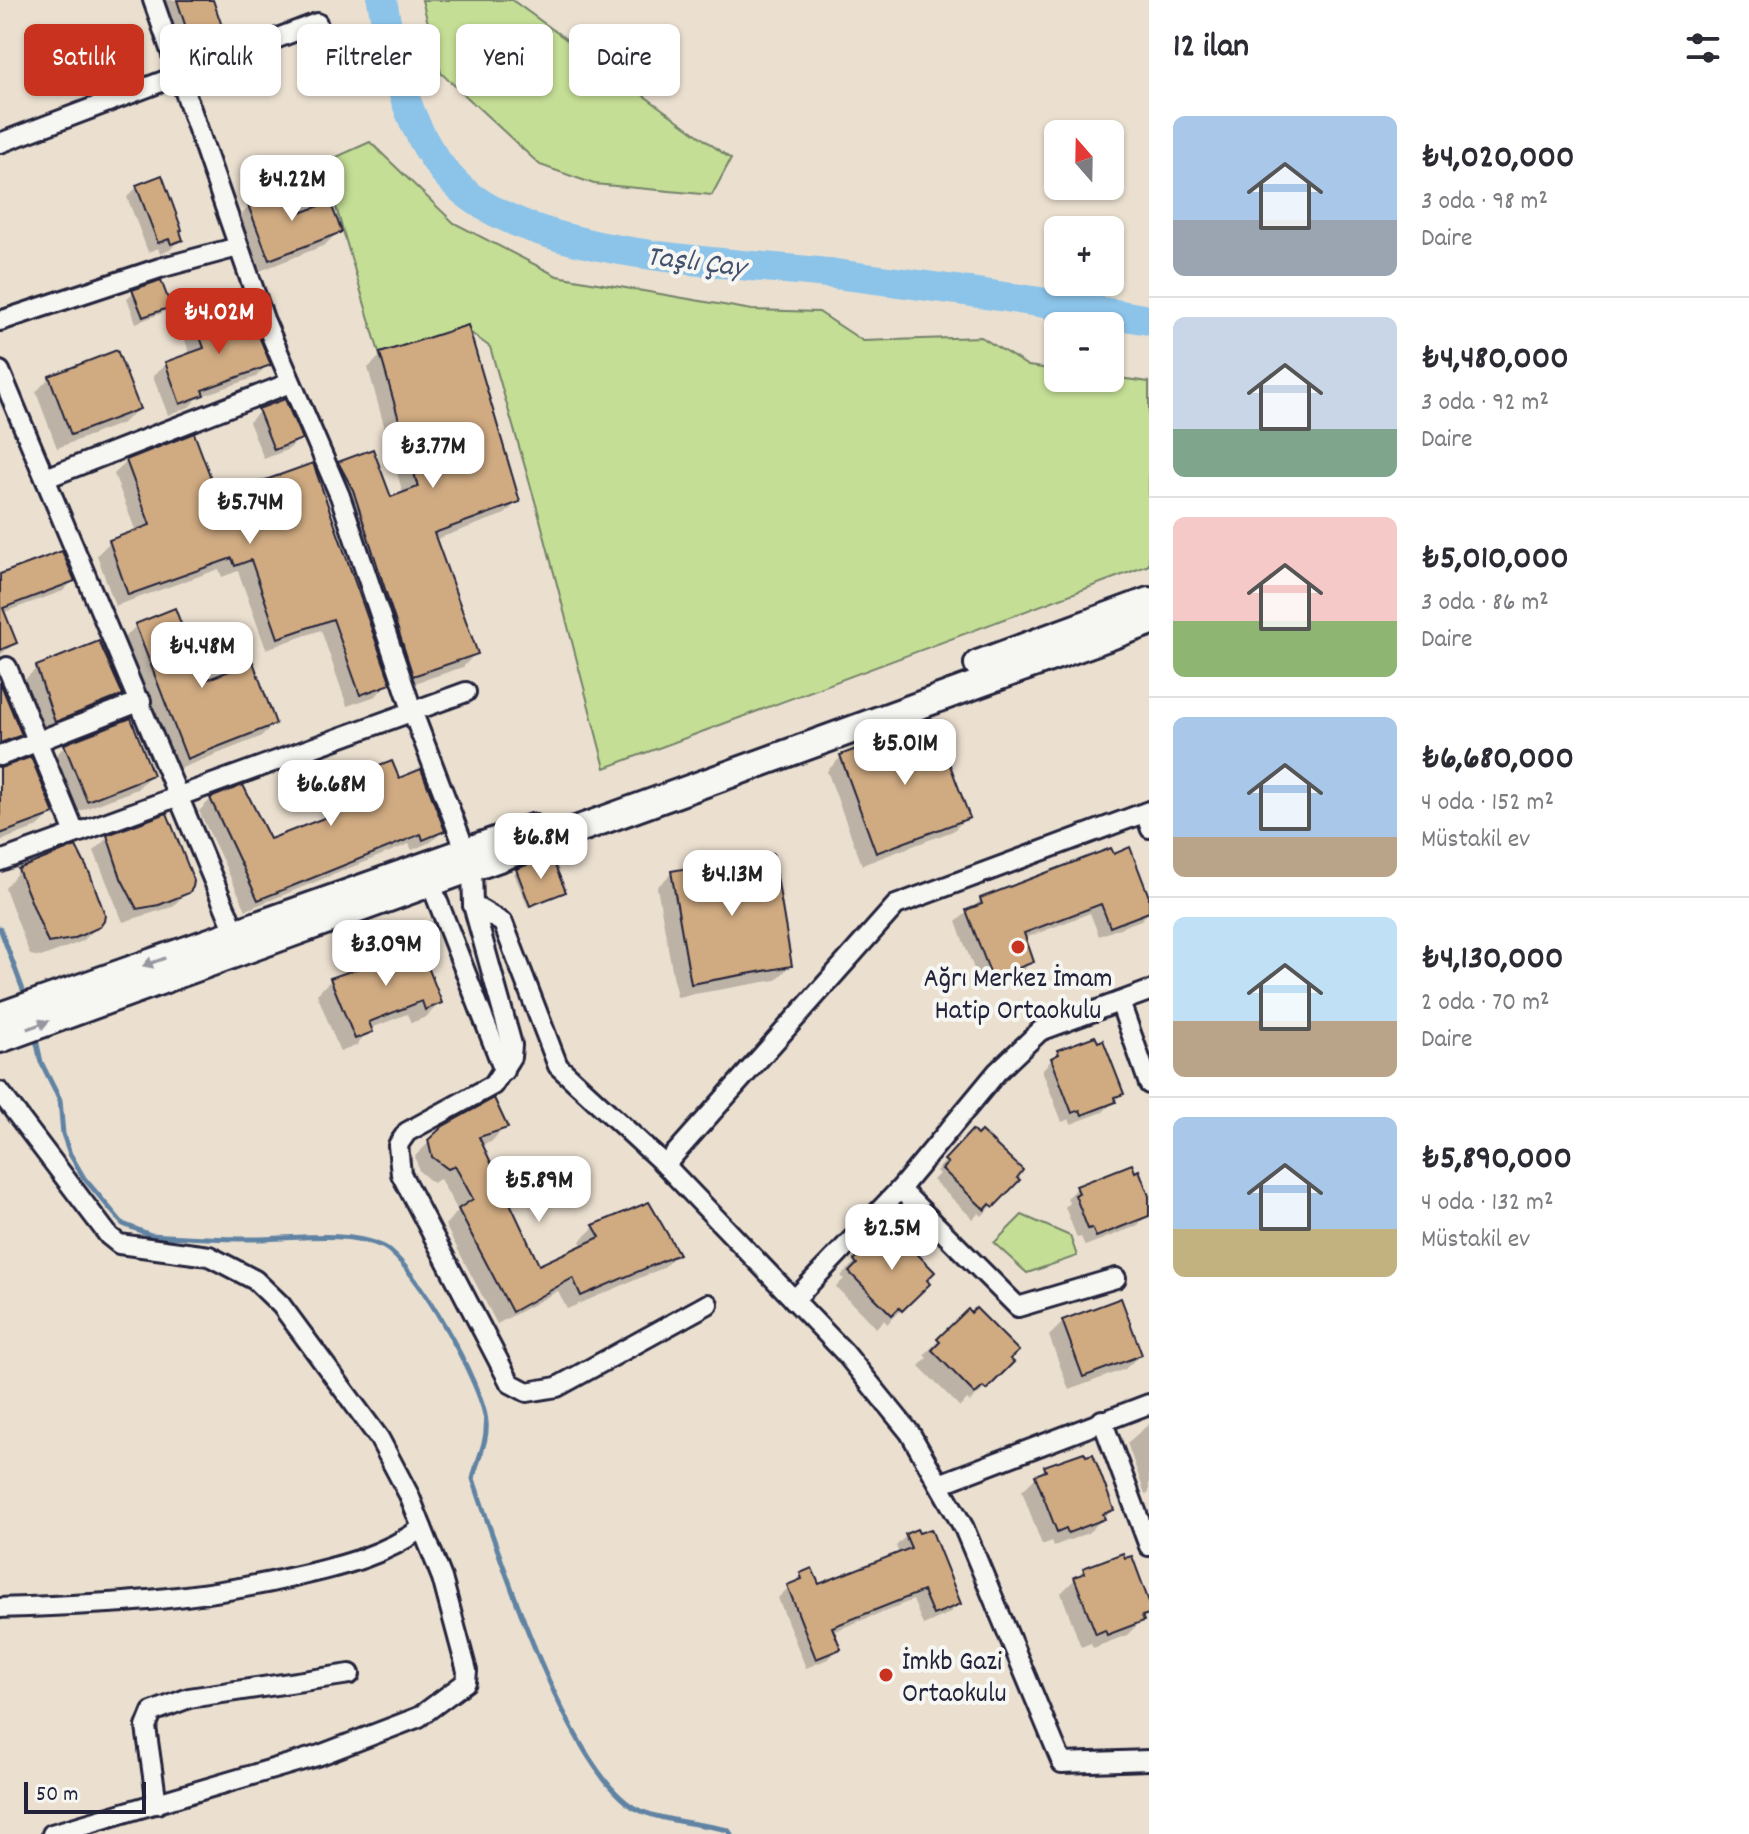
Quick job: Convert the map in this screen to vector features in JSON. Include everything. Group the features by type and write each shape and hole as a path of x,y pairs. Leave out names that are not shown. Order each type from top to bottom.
{"main road":[{"path":"0,1016 70,1002 431,884 469,861 1149,601"},
{"path":"0,1039 70,1002 236,934 469,861 1149,622"}],"street":[{"path":"153,0 161,24"},
{"path":"281,37 317,23"},
{"path":"0,143 160,83"},
{"path":"186,96 238,247 290,383 340,496 413,713 469,861 473,905 512,1045 504,1071 493,1085 407,1132 398,1145 401,1174 510,1383 527,1392 557,1387 708,1304"},
{"path":"0,321 160,268 238,247"},
{"path":"0,371 141,701 236,934"},
{"path":"46,478 290,383"},
{"path":"7,667 40,740 75,833"},
{"path":"0,861 466,692"},
{"path":"0,756 141,701"},
{"path":"665,1165 896,905 1147,818"},
{"path":"431,884 504,1071"},
{"path":"473,905 503,923 558,1066 665,1165 845,1353 910,1433 942,1483 964,1528 1062,1763 1149,1760"},
{"path":"794,1300 900,1189 997,1072 1040,1031 1149,991"},
{"path":"1120,1002 1149,1084"},
{"path":"0,1092 109,1236 119,1244 218,1260 255,1280 281,1305 379,1438 442,1578 466,1660 466,1682 419,1717 320,1755 157,1804 107,1827 52,1834"},
{"path":"900,1189 1018,1307 1116,1278"},
{"path":"942,1483 1149,1404"},
{"path":"1102,1420 1149,1546"},
{"path":"0,1608 143,1603 223,1594 375,1554 402,1542 422,1528"},
{"path":"157,1804 146,1727 152,1712 189,1698 350,1674"}],"green space":[{"path":"422,0 512,0 545,24 456,24 456,87 440,69 440,24 428,24"},
{"path":"553,30 569,41 569,96 644,96 731,159 712,195 594,184 540,165 466,96 553,96"},
{"path":"370,142 454,223 557,276 752,310 819,312 863,341 981,337 1028,366 1044,368 1044,392 1124,392 1124,379 1149,382 1149,565 605,768 537,508 490,347 467,330 380,356 323,163"},
{"path":"1022,1215 1070,1236 1077,1256 1027,1273 994,1243"}],"building":[{"path":"177,0 213,0 221,24 185,24"},
{"path":"162,175 182,230 183,240 171,244 169,239 158,243 136,185"},
{"path":"294,188 303,212 330,202 342,232 269,260 248,205"},
{"path":"161,280 171,307 143,317 132,290"},
{"path":"247,307 271,365 202,390 204,395 180,404 165,362 204,348 196,326"},
{"path":"468,325 520,502 434,533 478,654 413,676 353,490 338,462 373,449 391,497 418,487 380,353"},
{"path":"117,350 140,409 71,435 49,376"},
{"path":"285,399 302,439 274,450 258,409"},
{"path":"194,433 218,497 313,463 391,684 360,695 333,619 278,638 251,560 235,566 232,558 128,595 109,540 150,525 126,460"},
{"path":"62,551 75,581 3,608 17,643 0,650 0,574"},
{"path":"175,608 203,681 253,662 276,724 187,759 135,624"},
{"path":"99,641 123,695 55,722 36,666"},
{"path":"0,682 22,735 0,743"},
{"path":"131,718 153,775 87,801 64,744"},
{"path":"933,720 970,818 876,853 840,755"},
{"path":"31,757 54,814 0,834 0,768"},
{"path":"360,760 364,772 392,761 399,778 421,769 445,831 423,840 421,834 258,900 210,798 243,785 270,839 350,808 335,770"},
{"path":"167,813 194,881 193,887 189,893 159,905 137,909 121,878 107,835"},
{"path":"76,846 90,874 105,915 104,921 100,927 73,939 48,943 18,869"},
{"path":"1130,847 1149,897 1149,912 1110,927 1101,904 1024,933 1034,962 992,978 966,910 982,904 980,898 1111,848 1114,854"},
{"path":"773,853 792,966 691,984 671,871"},
{"path":"551,856 566,892 530,906 516,869"},
{"path":"418,941 442,1003 425,1010 422,1001 369,1022 373,1032 355,1039 330,978 400,954 398,949"},
{"path":"1095,1036 1098,1042 1103,1040 1124,1094 1115,1097 1116,1102 1082,1115 1080,1110 1072,1113 1051,1058 1059,1054 1057,1050"},
{"path":"494,1098 508,1128 479,1137 539,1265 600,1237 593,1225 649,1202 679,1254 581,1296 573,1278 512,1312 458,1209 473,1199 455,1166 448,1169 432,1157 428,1140 443,1126"},
{"path":"972,1130 977,1135 981,1131 1023,1170 1017,1178 1020,1180 994,1207 990,1204 985,1210 942,1169 948,1163 944,1160"},
{"path":"1132,1164 1135,1172 1139,1170 1149,1196 1149,1216 1096,1237 1092,1228 1088,1229 1075,1195 1079,1193 1076,1186"},
{"path":"893,1229 935,1272 927,1280 930,1284 902,1311 899,1308 892,1315 849,1272 857,1264 854,1260 884,1230 888,1234"},
{"path":"1121,1298 1142,1355 1083,1377 1062,1320"},
{"path":"976,1308 1019,1351 1010,1359 1014,1362 986,1390 983,1387 975,1394 932,1350 940,1342 937,1339 968,1309 971,1313"},
{"path":"1084,1452 1086,1456 1093,1454 1114,1510 1103,1514 1105,1519 1068,1533 1066,1528 1057,1532 1035,1475 1046,1471 1044,1466"},
{"path":"917,1529 919,1533 931,1529 961,1604 933,1615 923,1591 832,1627 841,1649 816,1659 787,1585 802,1579 800,1573 812,1568 819,1584 911,1548 905,1534"},
{"path":"1123,1553 1125,1558 1132,1556 1149,1602 1149,1614 1142,1616 1144,1621 1107,1635 1105,1630 1096,1634 1074,1577 1085,1573 1083,1568"}],"waterway":[{"name":"Taşlı Çay","path":"382,0 398,75 415,124 427,147 459,187 494,211 538,230 642,254 882,280 1149,320"},
{"path":"0,928 26,998"},
{"path":"35,1035 41,1062 60,1100 63,1134 70,1154 84,1178 123,1224 151,1235 163,1236 350,1238 382,1246 411,1274 445,1326 482,1405 485,1437 473,1479 538,1657 584,1749 608,1784 633,1807 666,1818 728,1830 731,1834"}],"place":[{"name":"Ağrı Merkez İmam Hatip Ortaokulu","path":"1018,947"},
{"name":"İmkb Gazi Ortaokulu","path":"886,1675"}]}
